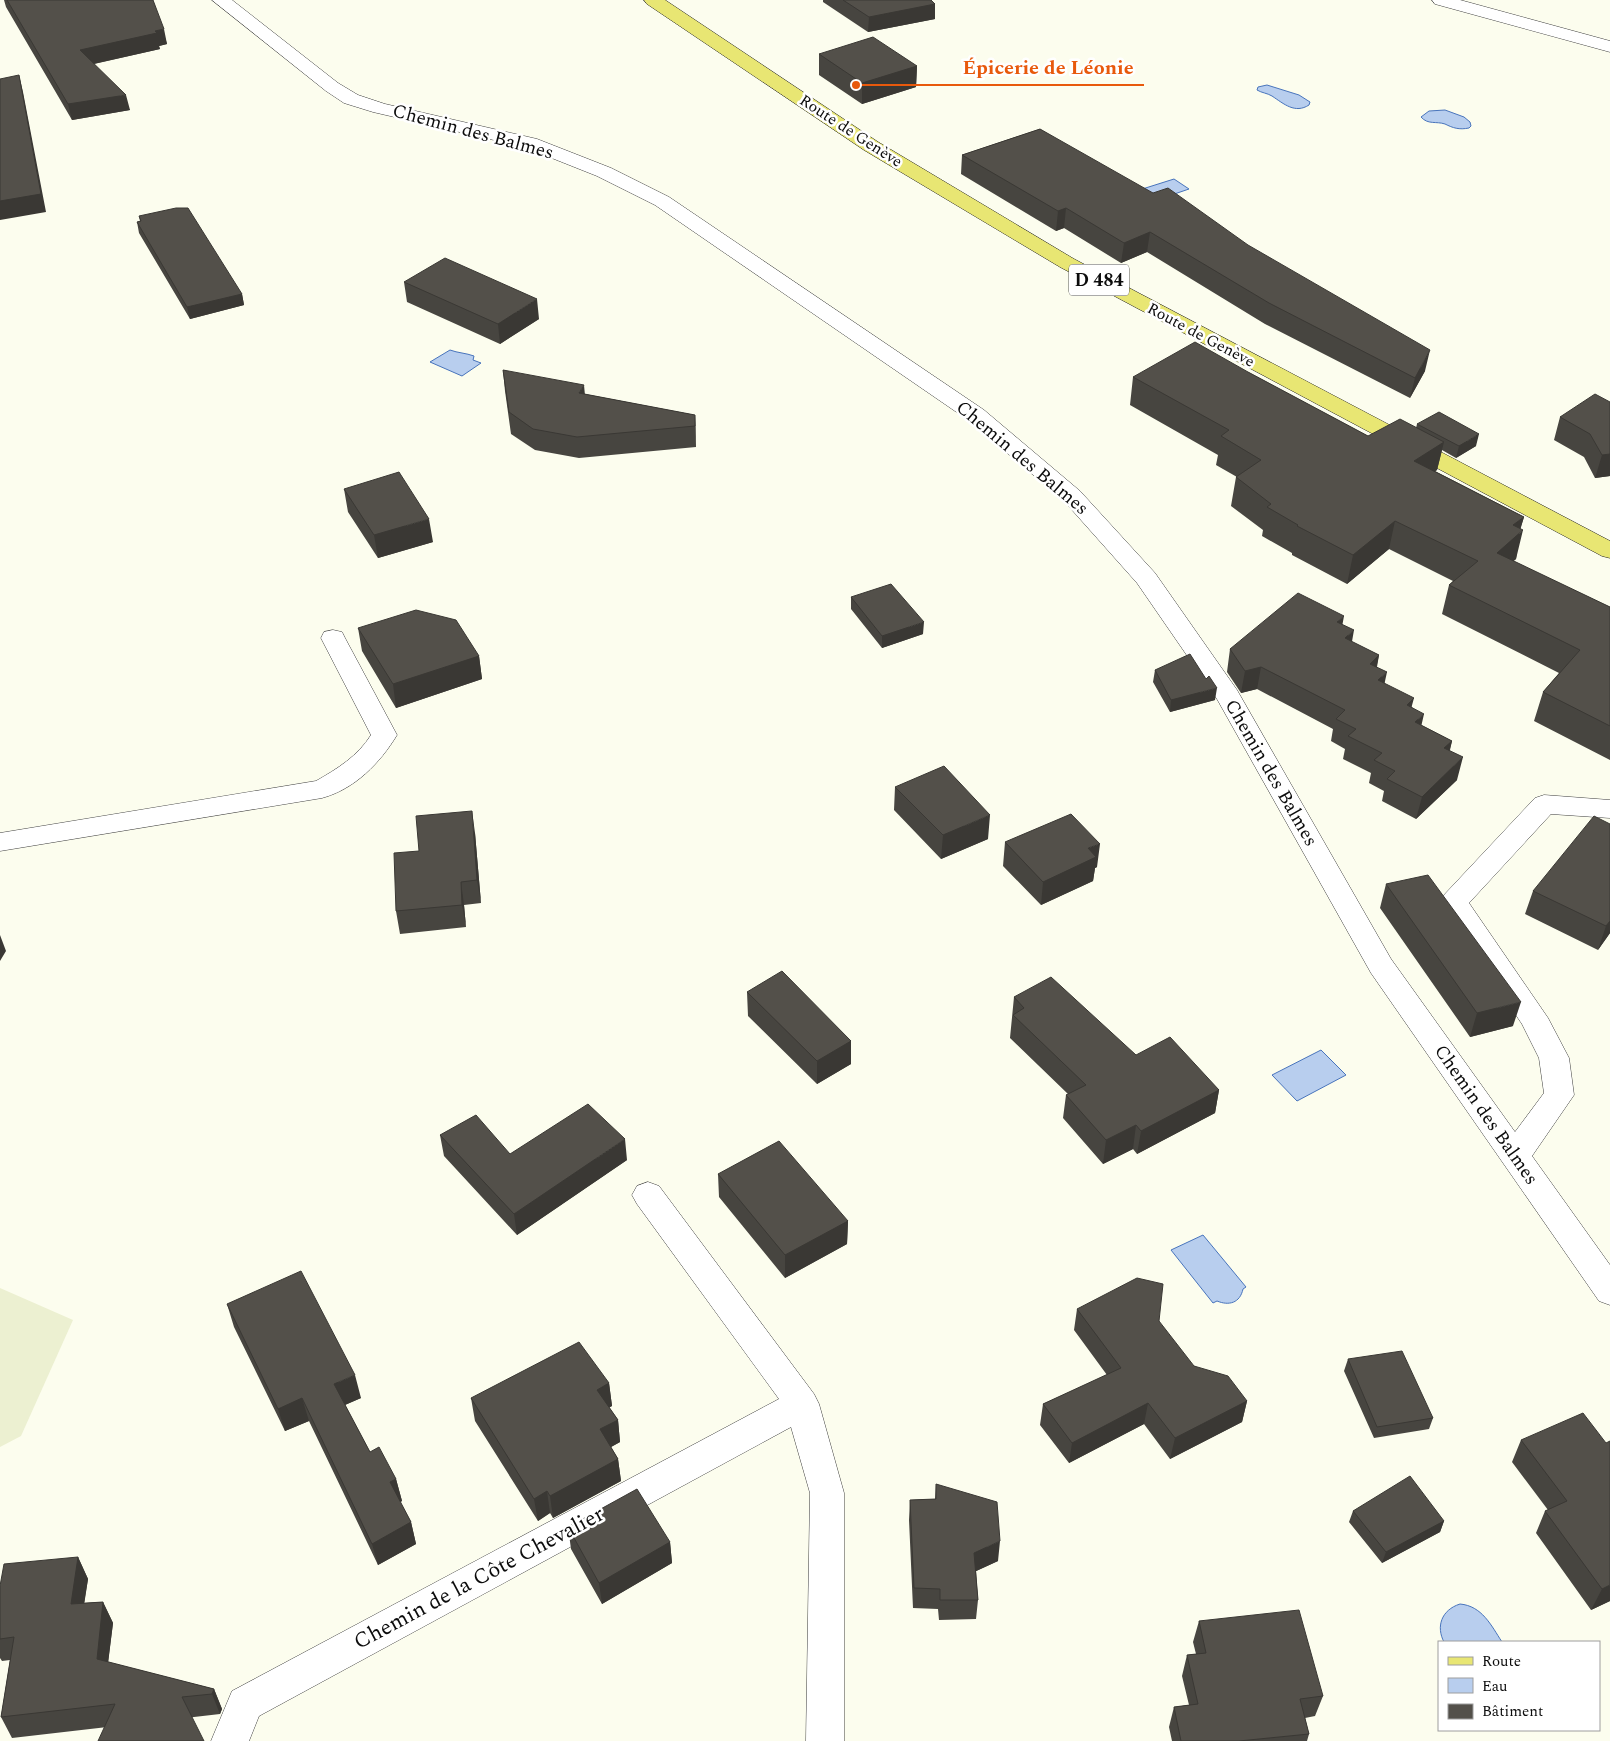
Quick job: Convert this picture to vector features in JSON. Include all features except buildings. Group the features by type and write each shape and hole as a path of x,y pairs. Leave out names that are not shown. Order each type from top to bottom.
{"main road":[{"name":"Route de Genève","path":"653,0 871,146 1067,263 1182,326 1610,551"}],"street":[{"name":"Chemin des Balmes","path":"221,0 332,87 351,99 380,108 530,143 604,172 662,201 976,415 1072,496 1146,578 1228,696 1381,966 1610,1291"},
{"path":"1441,0 1610,47"},
{"path":"0,842 322,789 347,776 371,755 384,735 333,638"},
{"path":"1515,1156 1559,1095 1554,1058 1533,1018 1454,902 1544,804 1610,810"},
{"path":"648,1195 802,1404 827,1493 825,1741"},
{"name":"Chemin de la Côte Chevalier","path":"230,1741 245,1704 802,1404"}],"green space":[{"path":"0,1288 73,1320 21,1436 0,1447"}],"water":[{"path":"1267,85 1299,95 1310,102 1309,105 1299,109 1290,107 1270,95 1257,90 1258,87"},
{"path":"1445,110 1464,117 1470,122 1471,126 1465,129 1456,128 1442,123 1426,121 1421,117 1429,111"},
{"path":"1174,179 1189,189 1151,202 1136,191"},
{"path":"450,350 474,356 473,360 481,363 462,376 430,362"},
{"path":"1321,1050 1346,1075 1297,1101 1272,1075"},
{"path":"1203,1235 1246,1287 1237,1300 1233,1302 1217,1301 1213,1303 1171,1250"},
{"path":"1460,1604 1480,1612 1490,1623 1501,1641 1444,1641 1440,1631 1442,1620 1448,1610"}],"place":[{"name":"Épicerie de Léonie","path":"856,85"}]}
